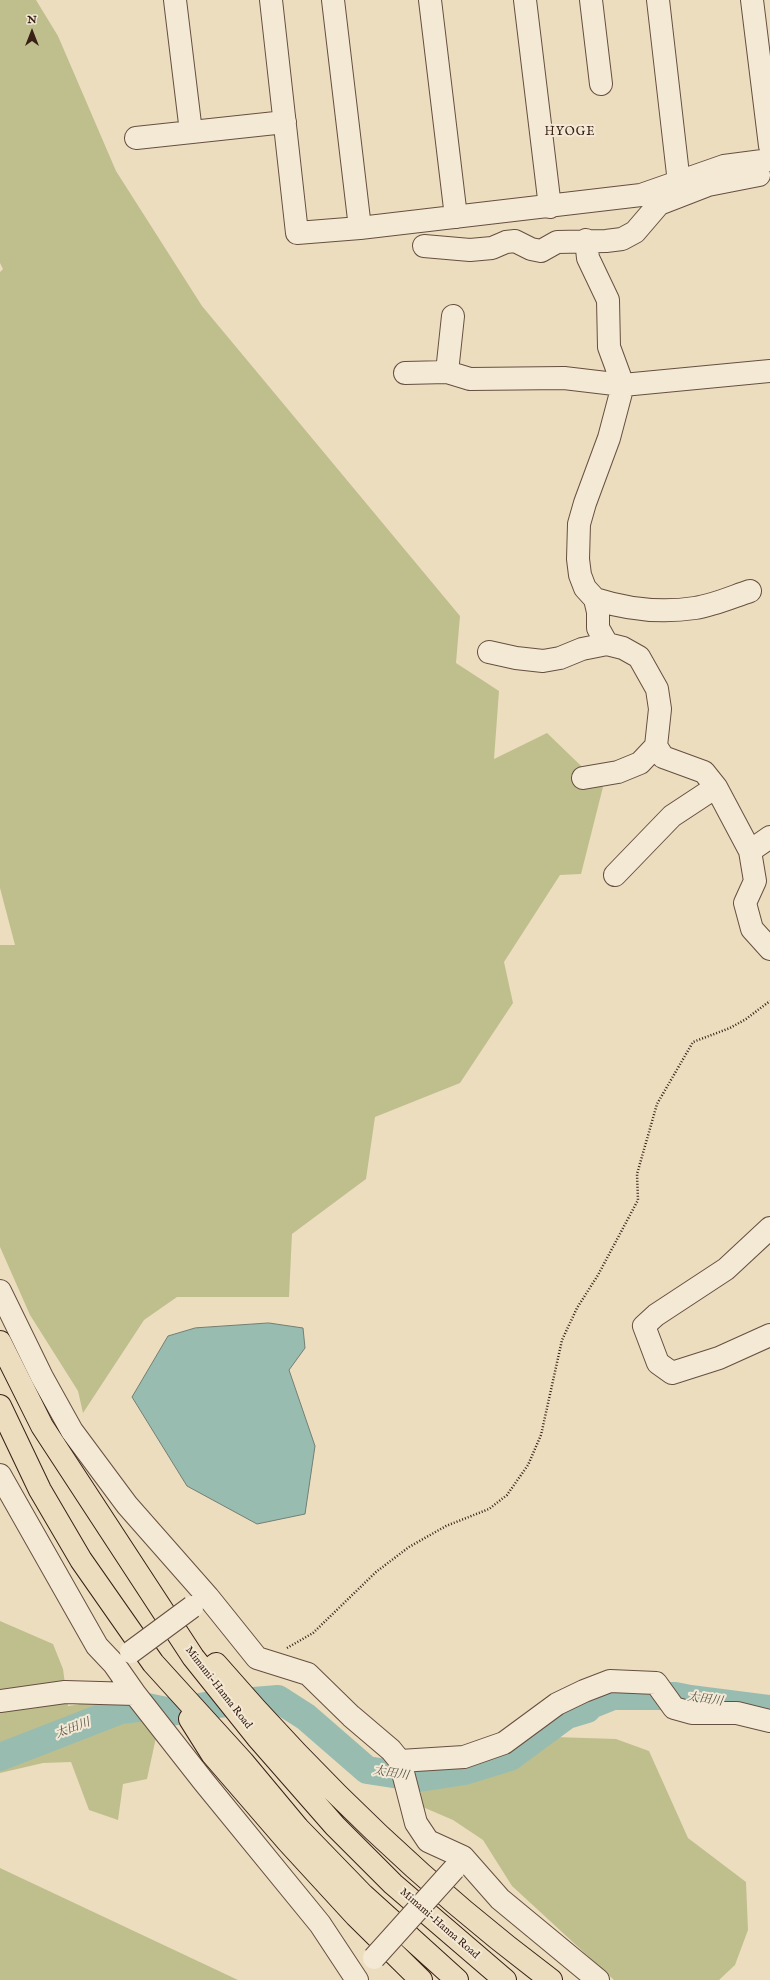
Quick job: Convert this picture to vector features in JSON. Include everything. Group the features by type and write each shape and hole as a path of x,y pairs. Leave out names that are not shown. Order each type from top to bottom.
{"highway":[{"name":"Mimami-Hanna Road","path":"0,1342 42,1426 143,1583 193,1657 257,1737 335,1826 393,1884 505,1980"},
{"path":"0,1406 40,1490 81,1560 153,1663 212,1754 288,1842 356,1916 421,1980"},
{"path":"143,1583 191,1633 222,1671 339,1797 496,1939 551,1980"},
{"path":"153,1663 243,1762 298,1828 363,1895 457,1980"}],"street":[{"path":"175,0 191,132"},
{"path":"271,0 297,233 360,228 641,195 679,183 724,166 770,160"},
{"path":"333,0 360,228"},
{"path":"430,0 456,217"},
{"path":"525,0 550,206"},
{"path":"591,0 601,84"},
{"path":"658,0 679,183"},
{"path":"752,0 770,146"},
{"path":"136,138 285,122"},
{"path":"424,246 470,250 492,248 506,242 515,241 531,249 541,250 557,242 586,240 606,241 622,239 635,232 659,204 708,186 750,176 770,174"},
{"path":"586,240 588,258 608,300 609,347 623,385 609,438 585,503 579,524 578,559 580,575 585,588 595,599 615,606 661,610 695,608 750,591"},
{"path":"447,372 453,316"},
{"path":"405,373 447,372 470,379 564,378 623,385 770,371"},
{"path":"595,599 598,612 598,628 607,644"},
{"path":"489,652 516,658 543,661 560,658 582,649 607,644 623,648 639,657 658,689 660,709 656,746 640,763 618,772 583,778"},
{"path":"656,746 663,757 704,772 716,787 750,851 755,881 745,903 752,929 770,949"},
{"path":"615,875 672,816 716,787"},
{"path":"750,851 770,837"},
{"path":"770,1228 726,1269 656,1315 644,1326 658,1363 672,1374 719,1358 770,1335"},
{"path":"0,1291 42,1377 72,1431 200,1602 257,1658 308,1674 351,1716 391,1750 400,1761 416,1823 428,1841 459,1863 598,1980"},
{"path":"0,1475 97,1646 123,1658 135,1694 320,1924 356,1979 459,1863"},
{"path":"123,1658 200,1602"},
{"path":"400,1761 464,1757 504,1743 557,1704 610,1681 656,1683 674,1708 692,1713 737,1713 770,1721"},
{"path":"0,1701 65,1692 135,1694"}],"path":[{"path":"261,1659 295,1644 313,1633 376,1572 409,1547 446,1526 489,1509 507,1495 528,1465 541,1435 562,1340 577,1308 598,1275 638,1200 637,1174 657,1104 693,1042 730,1028 746,1019 770,1001"}],"green space":[{"path":"0,0 36,0 58,36 116,171 202,306 460,616 456,663 499,691 494,759 547,733 603,787 581,874 560,875 504,962 513,1003 460,1083 375,1117 366,1179 292,1234 289,1297 177,1297 144,1320 83,1413 78,1391 30,1315 0,1247 0,945 15,945 0,888 0,272 3,269 0,263"},
{"path":"0,1621 53,1644 63,1669 68,1706 124,1697 157,1733 147,1779 123,1784 118,1820 89,1810 71,1762 43,1763 0,1773"},
{"path":"555,1737 616,1739 649,1751 688,1838 746,1882 748,1930 735,1965 719,1980 614,1980 512,1886 483,1840 453,1820 418,1805 422,1789 456,1785"},
{"path":"0,1868 238,1980 0,1980"}],"water":[{"path":"269,1323 303,1328 305,1348 289,1370 315,1446 305,1514 257,1524 187,1486 132,1397 168,1336 195,1328"}],"waterway":[{"name":"太田川","path":"0,1757 121,1710 147,1707 171,1712 217,1704 278,1699 306,1717 367,1770 419,1778 465,1771 510,1757 567,1715 587,1709 588,1706 613,1696 675,1696 770,1709"}],"district":[{"name":"HYOGE","path":"570,133"}]}
